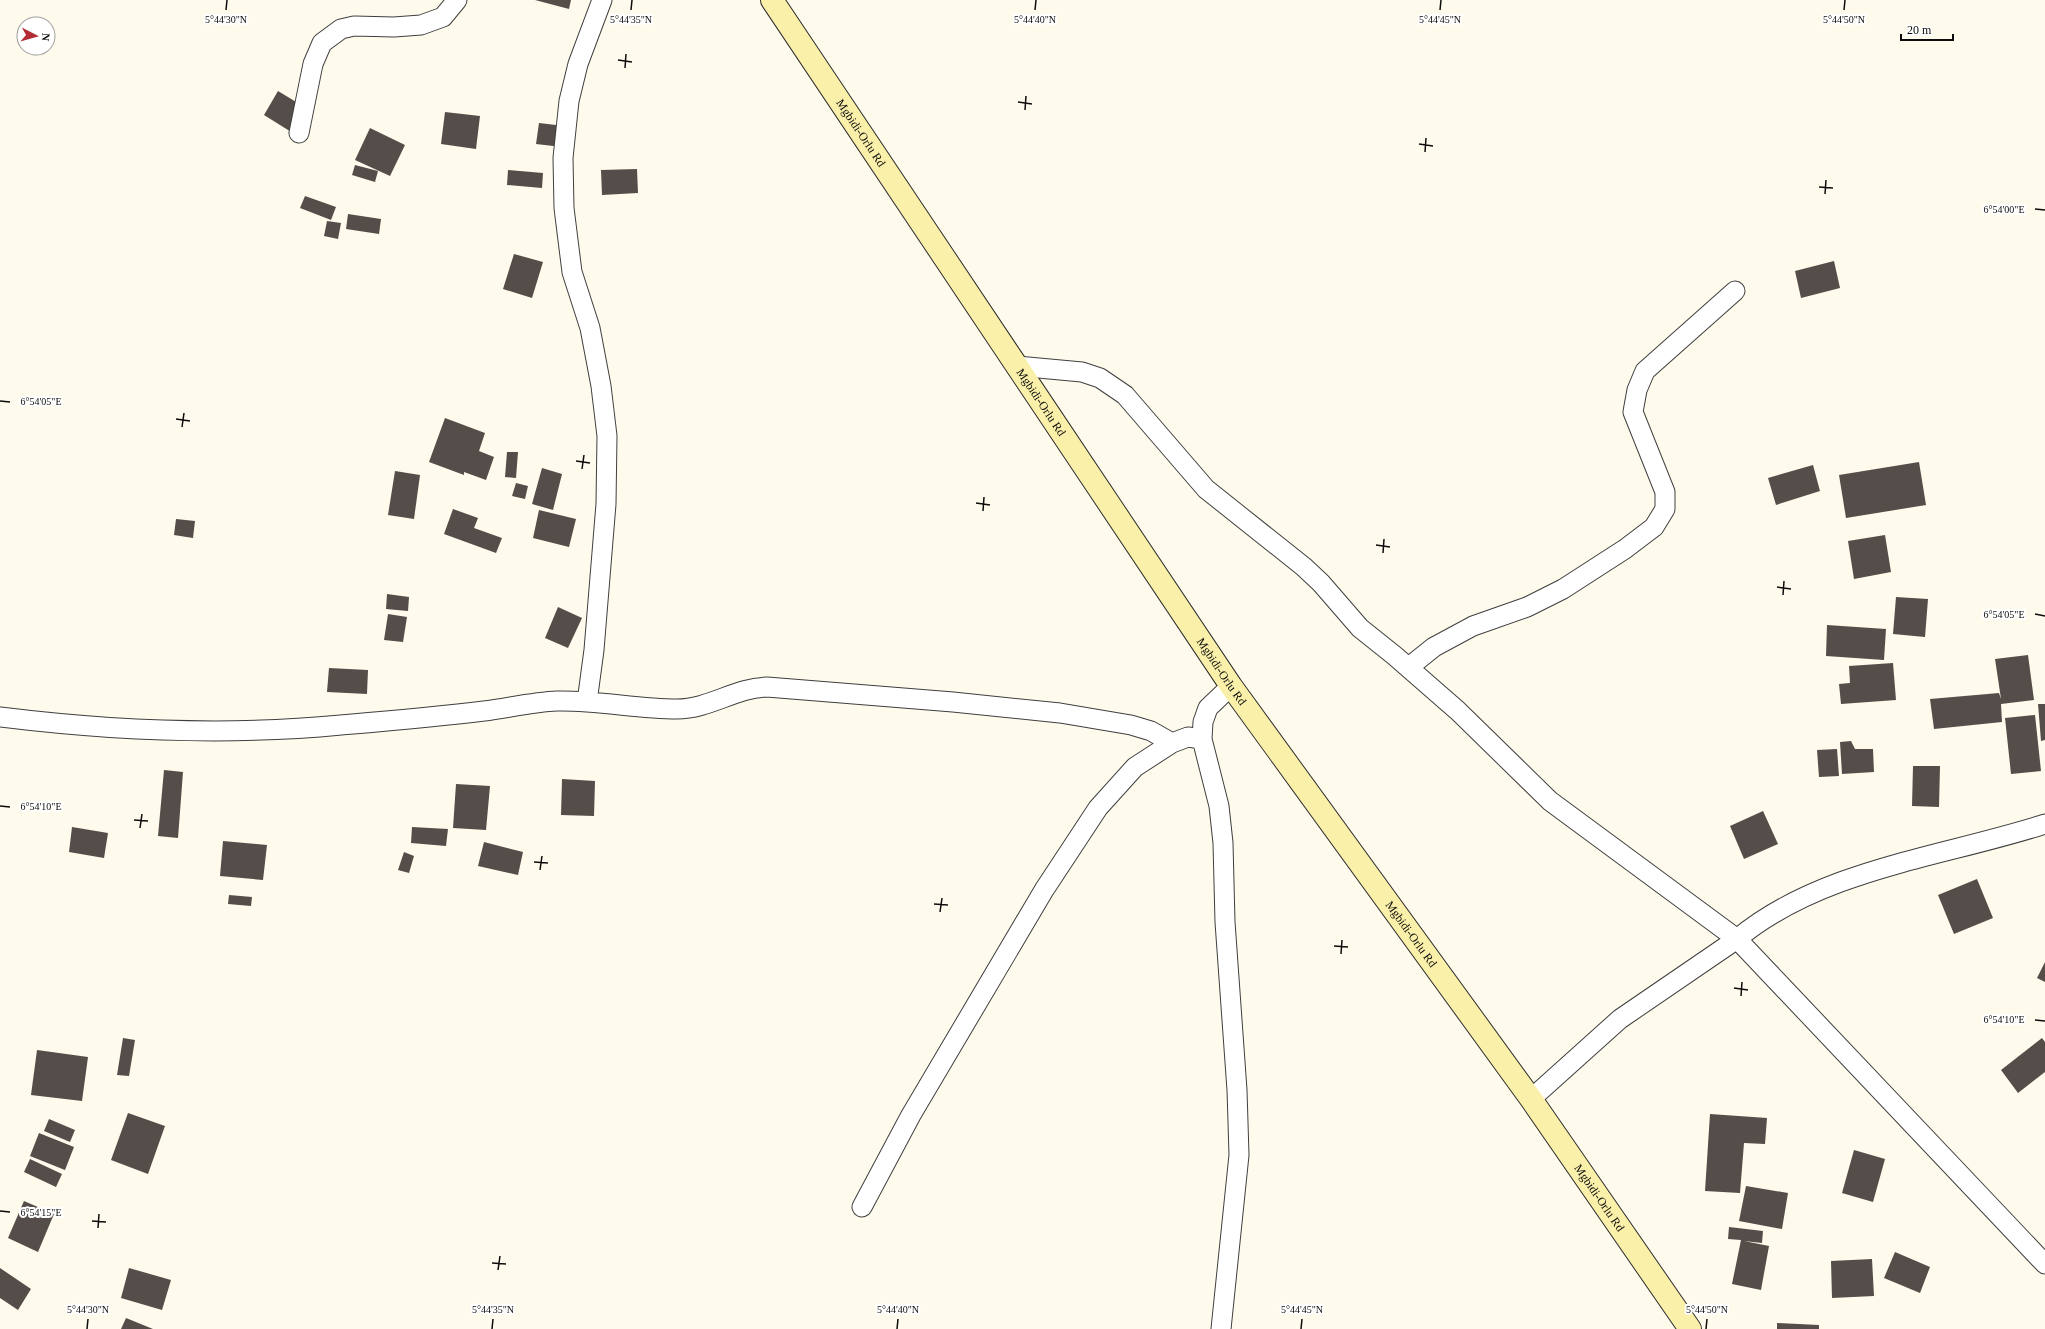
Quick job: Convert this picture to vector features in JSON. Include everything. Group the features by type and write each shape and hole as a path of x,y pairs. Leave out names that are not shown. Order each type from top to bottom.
{"main road":[{"name":"Mgbidi-Orlu Rd","path":"772,0 1231,686 1531,1099 1690,1329"}],"street":[{"path":"299,133 313,64 322,43 341,29 354,26 394,27 421,25 443,17 456,0"},
{"path":"587,702 594,650 606,504 607,436 601,386 590,328 572,272 564,208 563,158 569,101 578,64 602,0"},
{"path":"1409,667 1434,647 1473,626 1527,607 1563,589 1625,549 1654,527 1665,509 1666,492 1633,412 1636,390 1646,371 1735,291"},
{"path":"1017,366 1082,372 1100,378 1124,395 1206,489 1322,583 1360,628 1409,667 1458,711 1550,801 1737,939 2045,1264"},
{"path":"1221,1329 1239,1155 1237,1090 1225,922 1222,836 1219,806 1202,739 1204,722 1208,708 1231,686"},
{"path":"0,717 121,729 253,732 346,725 556,702 587,702 677,709 696,707 753,688 767,687 953,702 1060,713 1151,731 1172,743"},
{"path":"862,1207 911,1116 1040,896 1098,808 1135,767 1172,743 1188,737 1202,739"},
{"path":"1531,1099 1620,1019 1737,939 1755,924 1814,892 1895,866 2004,838 2045,824"}],"building":[{"path":"535,0 571,0 569,9"},
{"path":"278,91 311,111 296,135 264,115"},
{"path":"445,112 480,116 476,149 441,144"},
{"path":"539,123 573,127 571,148 536,144"},
{"path":"370,128 405,145 390,176 355,160"},
{"path":"355,165 378,171 375,182 352,175"},
{"path":"637,169 638,193 602,195 601,170"},
{"path":"508,170 543,173 542,188 507,185"},
{"path":"305,196 336,207 331,220 300,208"},
{"path":"348,214 381,219 379,234 346,229"},
{"path":"327,221 341,223 338,239 324,236"},
{"path":"514,254 543,262 532,298 503,289"},
{"path":"1834,261 1840,288 1801,298 1795,271"},
{"path":"445,418 485,433 479,451 494,457 486,480 464,472 464,475 429,462"},
{"path":"507,452 518,452 516,478 505,477"},
{"path":"1919,462 1926,505 1846,518 1839,475"},
{"path":"1813,465 1820,491 1776,505 1768,478"},
{"path":"542,468 562,474 553,510 532,504"},
{"path":"395,471 420,475 414,519 388,515"},
{"path":"516,483 528,486 525,499 512,496"},
{"path":"453,509 478,518 474,528 502,538 496,553 444,534"},
{"path":"539,510 576,519 569,547 533,538"},
{"path":"176,519 195,521 193,538 174,535"},
{"path":"1885,535 1891,572 1854,579 1848,541"},
{"path":"387,594 409,597 408,611 386,609"},
{"path":"1896,597 1928,599 1925,637 1893,634"},
{"path":"558,607 582,618 568,648 545,638"},
{"path":"388,614 407,617 403,642 384,640"},
{"path":"1827,625 1886,629 1884,660 1826,656"},
{"path":"2028,655 2034,700 2001,704 2002,722 1934,729 1930,699 1999,693 2001,699 1995,659"},
{"path":"1893,663 1896,700 1841,704 1839,684 1850,683 1849,666"},
{"path":"329,668 368,670 367,694 327,692"},
{"path":"2038,704 2045,704 2045,740 2041,741"},
{"path":"2035,715 2041,771 2011,774 2005,718"},
{"path":"1851,741 1855,749 1873,749 1874,772 1842,774 1840,742"},
{"path":"1837,749 1839,776 1819,777 1817,750"},
{"path":"1913,766 1940,766 1939,807 1912,806"},
{"path":"164,770 183,772 178,838 158,836"},
{"path":"562,779 595,781 594,816 561,815"},
{"path":"456,784 490,786 486,830 453,828"},
{"path":"1763,811 1778,844 1744,859 1730,826"},
{"path":"72,827 108,833 104,858 69,852"},
{"path":"412,827 448,829 446,846 411,843"},
{"path":"223,841 267,845 263,880 220,876"},
{"path":"484,842 523,852 518,875 478,866"},
{"path":"404,852 414,856 409,873 398,870"},
{"path":"1977,879 1993,918 1954,934 1938,895"},
{"path":"229,895 252,897 251,906 228,904"},
{"path":"2045,962 2045,982 2037,978"},
{"path":"123,1038 135,1040 129,1076 117,1075"},
{"path":"2042,1038 2045,1042 2045,1072 2018,1093 2001,1070"},
{"path":"37,1050 88,1057 82,1101 31,1095"},
{"path":"128,1113 165,1126 148,1174 111,1160"},
{"path":"1710,1114 1767,1118 1765,1144 1744,1143 1740,1193 1705,1191"},
{"path":"49,1119 75,1130 70,1142 44,1131"},
{"path":"39,1133 74,1147 65,1170 30,1156"},
{"path":"1854,1150 1885,1159 1873,1202 1842,1193"},
{"path":"30,1159 62,1174 56,1187 24,1172"},
{"path":"1746,1186 1788,1193 1782,1229 1739,1221"},
{"path":"24,1201 54,1214 38,1252 8,1238"},
{"path":"1729,1227 1763,1231 1762,1243 1744,1241 1769,1246 1761,1290 1732,1284 1741,1240 1728,1239"},
{"path":"1895,1252 1930,1267 1920,1293 1884,1278"},
{"path":"1872,1259 1874,1296 1832,1298 1831,1261"},
{"path":"0,1268 31,1289 18,1310 0,1298"},
{"path":"129,1268 171,1280 162,1310 121,1298"},
{"path":"126,1318 153,1329 121,1329"},
{"path":"1777,1323 1819,1325 1819,1329 1777,1329"}]}
